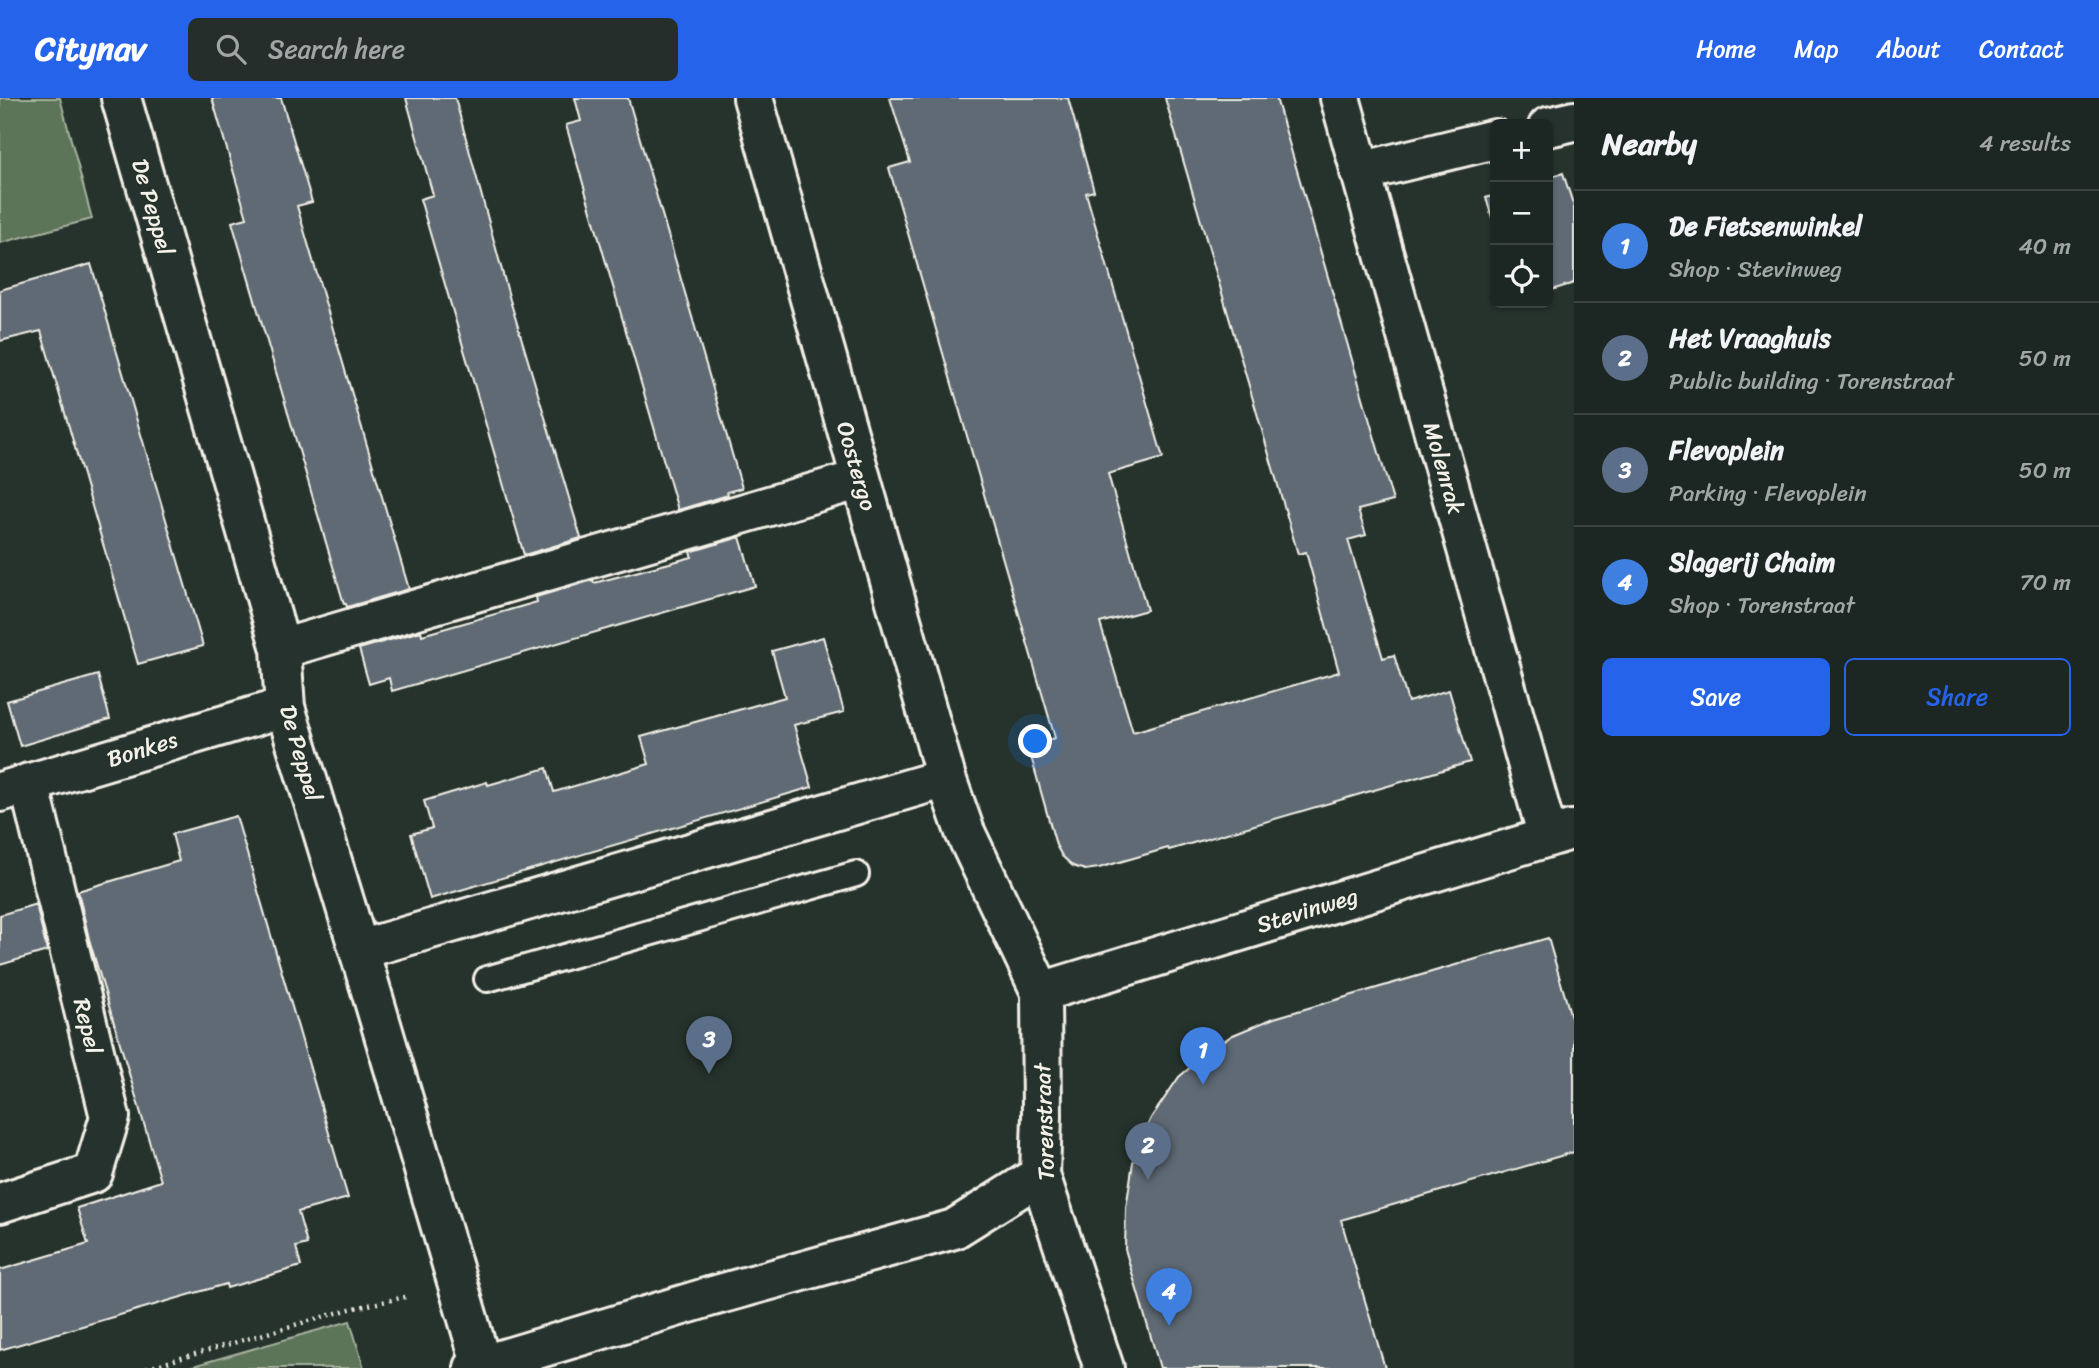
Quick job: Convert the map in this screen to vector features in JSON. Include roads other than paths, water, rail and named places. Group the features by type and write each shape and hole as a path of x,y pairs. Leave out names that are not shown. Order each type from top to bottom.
{"street":[{"name":"De Peppel","path":"121,98 281,649 285,707 458,1285 478,1367"},
{"name":"Oostergo","path":"753,98 946,778 965,832 1041,992"},
{"name":"Molenrak","path":"1340,98 1360,172 1561,833"},
{"path":"1553,126 1574,121"},
{"path":"1360,172 1490,140"},
{"path":"281,649 861,479"},
{"name":"Bonkes","path":"14,787 285,707"},
{"path":"359,950 946,778"},
{"name":"Repel","path":"0,1203 93,1174 110,1117 14,787"},
{"name":"Stevinweg","path":"1041,992 1561,833"},
{"name":"Torenstraat","path":"1041,992 1040,1175 1104,1368"},
{"path":"478,1367 709,1297 954,1229 1040,1175"}],"lane":[{"path":"487,979 856,874"}],"place":[{"name":"Flevoplein","path":"709,1074"},
{"name":"De Fietsenwinkel","path":"1203,1085"},
{"name":"Het Vraaghuis","path":"1148,1180"},
{"name":"Slagerij Chaim","path":"1169,1326"}]}
